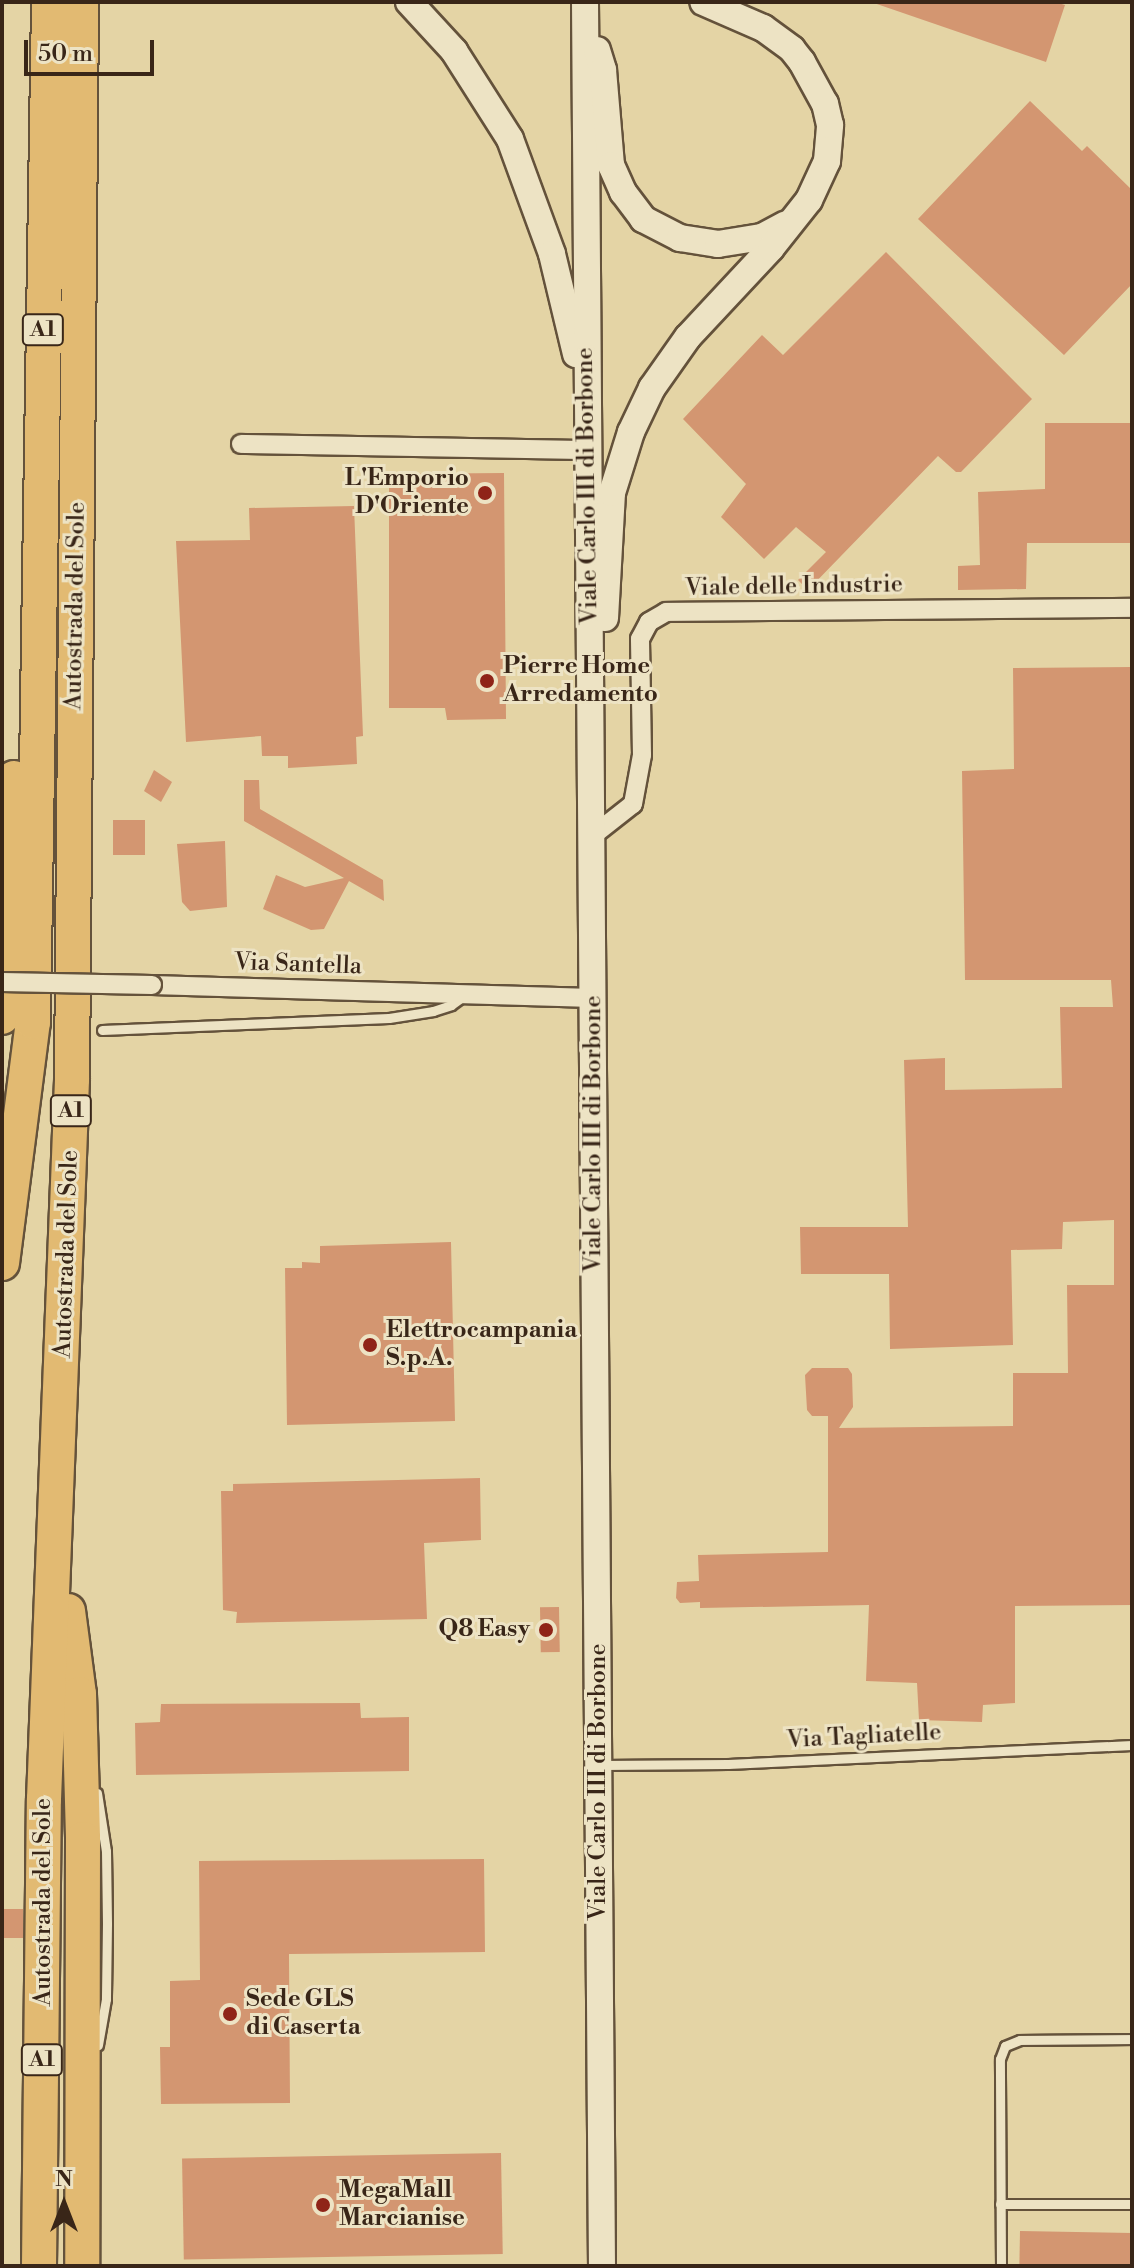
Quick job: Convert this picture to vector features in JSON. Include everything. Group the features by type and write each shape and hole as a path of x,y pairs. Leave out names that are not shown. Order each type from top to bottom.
{"highway":[{"name":"Autostrada del Sole","path":"2,1263 33,1022 49,2"},
{"name":"Autostrada del Sole","path":"39,2266 44,1799 57,1533 72,1079 81,2"},
{"path":"2,1017 8,964 15,760 38,600"},
{"path":"57,1533 79,1694 84,2116 82,2266"}],"main road":[{"path":"409,2 454,51 510,139 552,254 576,350 587,444"},
{"path":"590,675 605,617 612,493 631,432 669,360 793,220 821,181 827,161 830,125 820,89 802,62 779,39 746,19 703,2"},
{"path":"585,11 603,70 611,165 623,192 643,219 680,238 718,244 762,237 793,220"},
{"name":"Viale Carlo III di Borbone","path":"585,11 602,2266"}],"street":[{"path":"241,444 587,444"},
{"name":"Viale delle Industrie","path":"591,837 633,804 642,755 640,639 649,622 666,612 1132,608"},
{"name":"Via Santella","path":"2,982 593,998"}],"lane":[{"path":"102,1030 389,1018 433,1011 451,1005 466,994"},
{"path":"79,1694 93,1765"},
{"name":"Via Tagliatelle","path":"598,1765 728,1764 1132,1745"},
{"path":"70,2213 106,1999 106,1851 95,1780"},
{"path":"1001,2266 1000,2059 1005,2046 1020,2040 1132,2039"},
{"path":"1000,2204 1132,2204"}],"building":[{"path":"871,2 1055,2 1065,5 1046,62"},
{"path":"1030,101 1082,151 1087,146 1132,190 1132,284 1064,355 918,219"},
{"path":"886,252 1032,399 961,472 956,472 938,456 808,590 798,580 826,552 796,527 764,559 721,517 746,484 683,419 762,335 783,355"},
{"path":"1045,423 1132,423 1132,543 1027,543 1026,589 958,590 958,566 980,565 978,492 1045,489"},
{"path":"504,473 506,719 447,720 445,708 389,708 389,474"},
{"path":"354,506 363,736 356,737 357,764 288,768 288,756 262,756 261,736 186,742 176,541 250,540 249,508"},
{"path":"1132,667 1132,1605 1015,1606 1015,1703 983,1705 982,1722 919,1720 917,1683 866,1681 869,1605 700,1608 700,1602 680,1603 676,1598 677,1582 699,1581 698,1555 828,1552 828,1416 812,1416 807,1410 805,1375 812,1368 848,1368 852,1374 853,1407 839,1428 1013,1426 1013,1373 1068,1373 1067,1285 1114,1285 1114,1220 1063,1222 1062,1249 1011,1250 1013,1345 890,1349 889,1274 801,1274 800,1227 908,1227 904,1060 945,1058 945,1090 1062,1088 1060,1007 1113,1007 1111,980 965,980 962,771 1014,769 1013,668"},
{"path":"154,770 172,782 161,802 144,791"},
{"path":"244,780 259,780 260,809 383,880 384,901 349,881 324,929 311,930 263,909 276,875 305,887 344,878 244,821"},
{"path":"113,820 145,820 145,855 113,855"},
{"path":"225,841 227,907 190,911 182,902 177,844"},
{"name":"Elettrocampania S.p.A.","path":"451,1242 455,1421 287,1425 285,1268 302,1268 302,1262 320,1263 320,1246"},
{"path":"480,1478 481,1540 424,1543 427,1619 236,1623 237,1612 223,1610 221,1491 233,1491 233,1484"},
{"name":"Q8 Easy","path":"540,1607 559,1607 560,1652 541,1652"},
{"path":"360,1703 361,1718 409,1717 409,1771 136,1775 135,1723 160,1722 161,1704"},
{"name":"Sede GLS di Caserta","path":"484,1859 485,1952 289,1954 290,2103 161,2104 160,2047 170,2047 170,1981 200,1980 199,1861"},
{"path":"2,1909 23,1909 23,1938 2,1938"},
{"name":"MegaMall Marcianise","path":"501,2153 503,2254 184,2260 182,2159"},
{"path":"1020,2231 1132,2233 1131,2266 1019,2266"}],"place":[{"name":"L'Emporio D'Oriente","path":"485,493"},
{"name":"Pierre Home Arredamento","path":"487,681"},
{"name":"Elettrocampania S.p.A.","path":"370,1345"},
{"name":"Q8 Easy","path":"546,1630"},
{"name":"Sede GLS di Caserta","path":"230,2014"},
{"name":"MegaMall Marcianise","path":"323,2205"}]}
